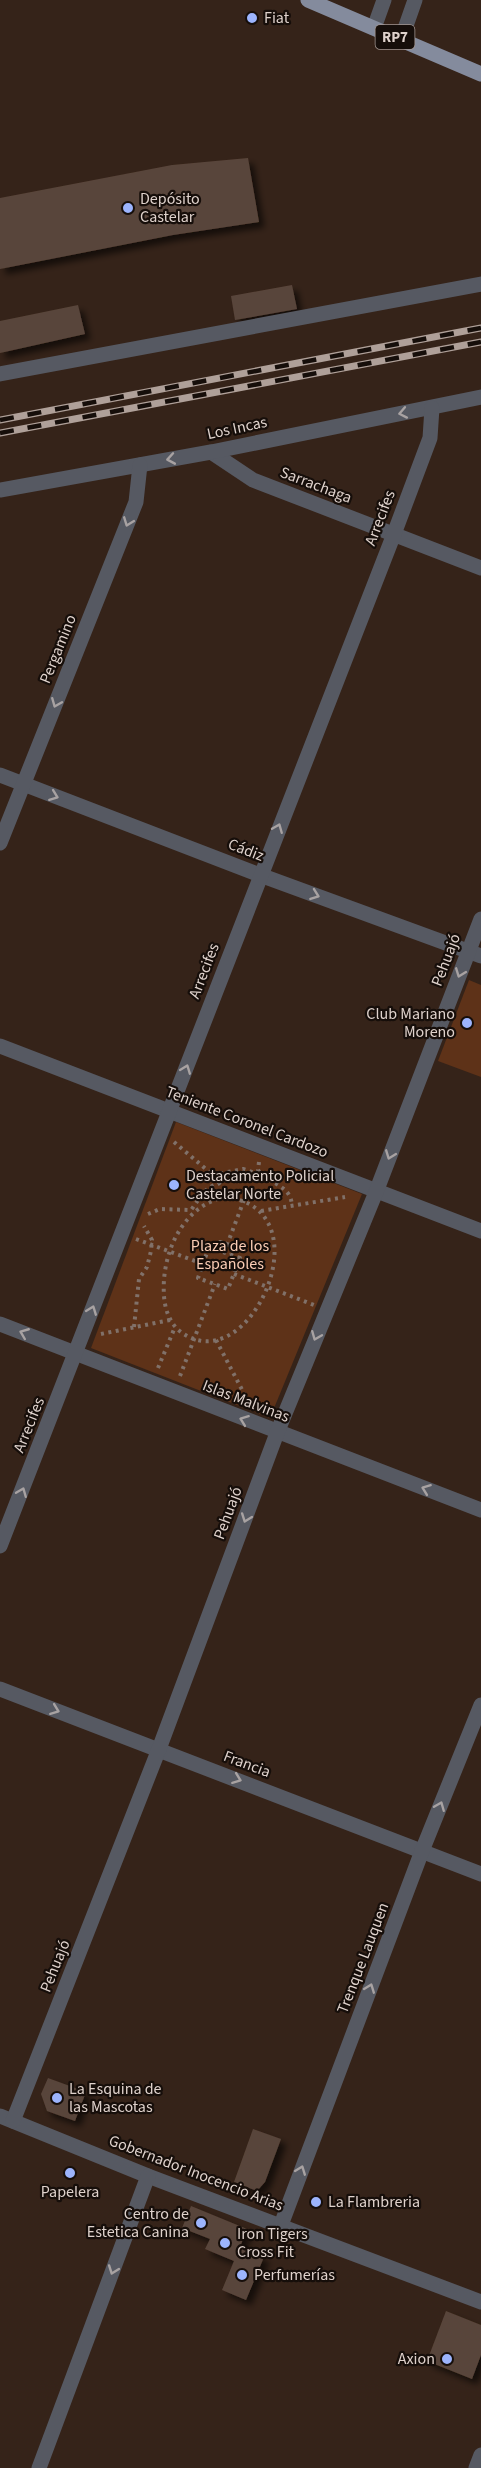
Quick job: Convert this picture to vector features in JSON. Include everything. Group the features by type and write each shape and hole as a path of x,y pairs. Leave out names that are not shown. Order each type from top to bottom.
{"main road":[{"name":"RP7","path":"309,0 481,74"}],"street":[{"path":"374,28 384,0"},
{"path":"401,40 415,0"},
{"path":"0,374 481,284"},
{"name":"Los Incas","path":"0,490 211,452 481,397"},
{"name":"Arrecifes","path":"0,1546 394,534 430,438 432,408"},
{"name":"Sarrachaga","path":"211,452 253,480 481,568"},
{"name":"Pergamino","path":"0,843 136,502 140,465"},
{"name":"Cádiz","path":"0,774 260,874 475,953"},
{"name":"Pehuajó","path":"7,2118 159,1749 277,1433 475,953 481,919"},
{"name":"Teniente Coronel Cardozo","path":"0,1046 481,1231"},
{"name":"Islas Malvinas","path":"0,1324 261,1427 481,1510"},
{"name":"Francia","path":"0,1689 481,1874"},
{"name":"Trenque Lauquen","path":"280,2225 422,1851 481,1705"},
{"name":"Gobernador Inocencio Arias","path":"7,2118 148,2176 481,2302"},
{"path":"39,2468 148,2176"},
{"path":"476,2468 481,2455"}],"path":[{"path":"160,1136 182,1148 213,1175 230,1198"},
{"path":"262,1175 258,1170 258,1164 266,1148"},
{"path":"213,1175 243,1168 262,1175 282,1185 292,1201 292,1206"},
{"path":"134,1328 139,1279 150,1260 152,1245 150,1236 144,1228 146,1216 160,1209 191,1210 201,1193 210,1186 220,1183"},
{"path":"260,1212 376,1192"},
{"path":"230,1198 244,1200 260,1212 268,1222 273,1239 274,1263 269,1287 255,1311 238,1329 216,1340 194,1339 175,1327 165,1302 163,1278 169,1251 180,1230 198,1210 210,1201 230,1198"},
{"path":"227,1245 244,1200"},
{"path":"121,1233 203,1264"},
{"path":"216,1249 220,1242 234,1247 231,1255"},
{"path":"210,1247 231,1255 240,1258 228,1289 198,1278 210,1247"},
{"path":"234,1274 327,1310"},
{"path":"174,1392 215,1284"},
{"path":"82,1337 171,1320"},
{"path":"151,1383 175,1327"},
{"path":"216,1340 261,1427"}],"green space":[{"name":"Club Mariano Moreno","path":"469,980 481,985 481,1077 438,1061"},
{"name":"Plaza de los Españoles","path":"176,1122 362,1194 270,1418 91,1348"}],"building":[{"name":"Depósito Castelar","path":"248,158 259,222 173,235 0,269 0,198 172,165"},
{"path":"292,285 297,309 235,320 231,296"},
{"path":"78,305 85,334 0,353 0,321"},
{"path":"48,2078 86,2092 75,2121 47,2111 41,2094"},
{"path":"253,2129 281,2139 265,2182 257,2191 234,2182"},
{"path":"191,2206 247,2229 240,2247 264,2257 246,2300 222,2290 234,2261 205,2249 210,2239 182,2228"},
{"path":"446,2311 481,2325 481,2355 472,2379 427,2361"}],"railway":[{"path":"0,420 481,328"},
{"path":"0,433 481,342"}],"place":[{"name":"Fiat","path":"252,18"},
{"name":"Depósito Castelar","path":"128,208"},
{"name":"Club Mariano Moreno","path":"467,1023"},
{"name":"Destacamento Policial Castelar Norte","path":"174,1185"},
{"name":"La Esquina de las Mascotas","path":"57,2098"},
{"name":"Papelera","path":"70,2173"},
{"name":"La Flambreria","path":"316,2202"},
{"name":"Centro de Estetica Canina","path":"201,2223"},
{"name":"Iron Tigers Cross Fit","path":"225,2243"},
{"name":"Perfumerías","path":"242,2275"},
{"name":"Axion","path":"447,2359"}]}
